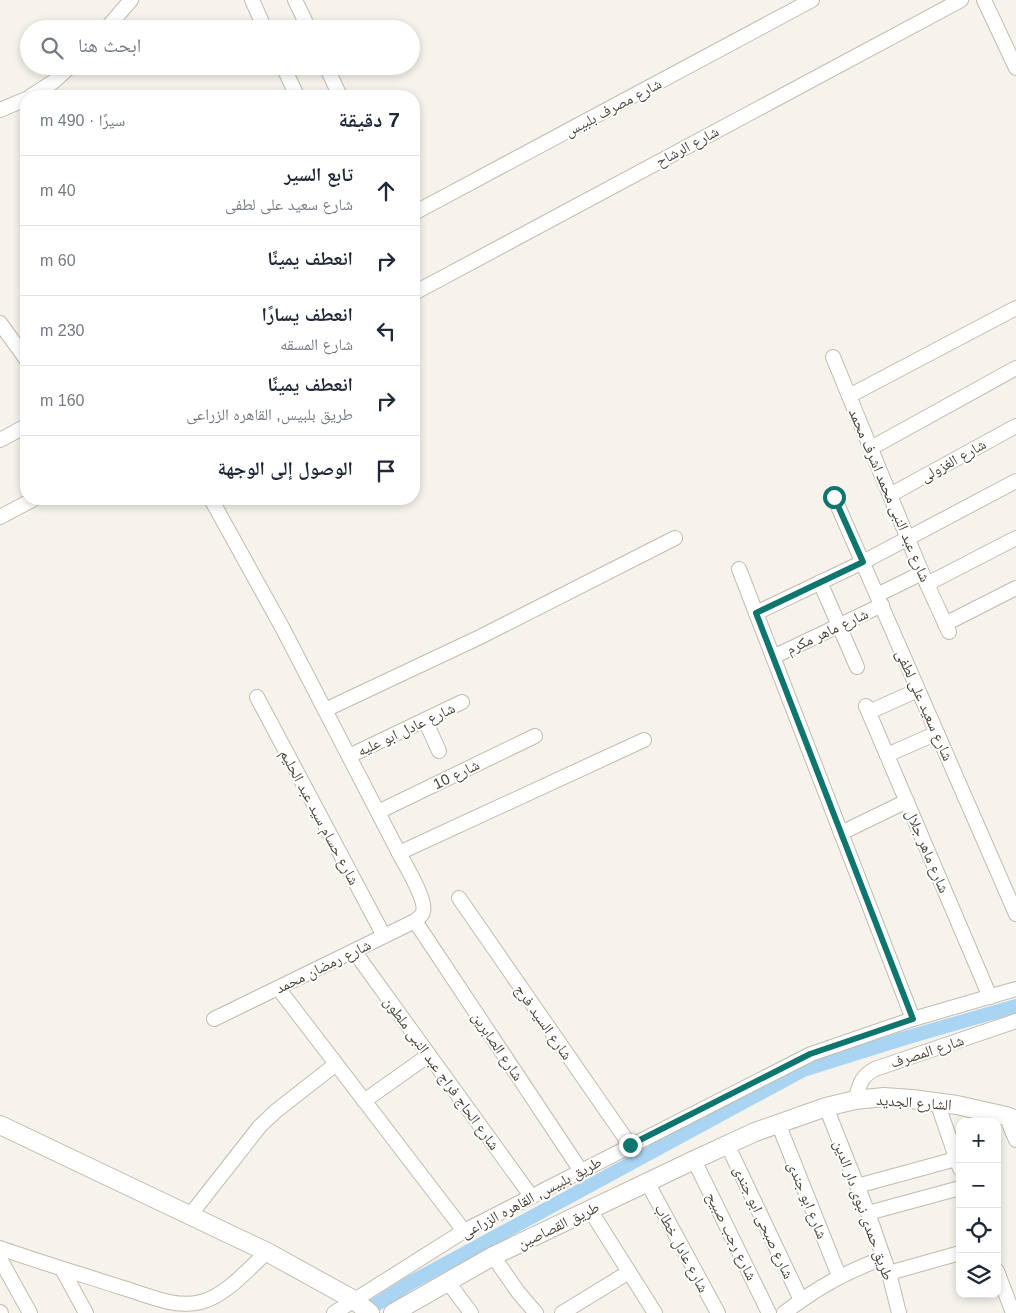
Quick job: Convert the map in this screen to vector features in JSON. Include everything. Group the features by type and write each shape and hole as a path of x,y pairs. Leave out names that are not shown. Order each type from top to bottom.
{"street":[{"path":"114,20 131,0"},
{"path":"252,0 261,20"},
{"path":"295,0 305,20"},
{"name":"شارع مصرف بلبيس","path":"420,210 812,0"},
{"name":"شارع الرشاح","path":"420,290 961,0"},
{"path":"984,0 1016,68"},
{"path":"40,90 60,75"},
{"path":"287,75 294,90"},
{"path":"330,75 337,90"},
{"path":"0,110 20,102"},
{"path":"849,396 1016,308"},
{"path":"0,323 20,351"},
{"name":"شارع عبد النبى محمد اشرف محمد","path":"833,357 947,628 1016,588"},
{"path":"870,448 1016,368"},
{"name":"شارع الغزولى","path":"890,495 1016,426"},
{"path":"0,440 20,429"},
{"path":"756,613 863,562 1016,481"},
{"name":"شارع سعيد على لطفى","path":"834,497 1016,914"},
{"path":"0,517 23,505"},
{"path":"214,505 283,628 416,887 423,905 421,916 415,921"},
{"path":"325,710 480,637 674,538"},
{"name":"شارع ماهر مكرم","path":"773,656 839,625 879,600 1016,538"},
{"path":"739,569 913,1019"},
{"path":"820,582 858,667"},
{"name":"شارع ماهر جلال","path":"918,690 868,709 990,997"},
{"name":"شارع حسام سيد عبد الحليم","path":"257,697 384,936"},
{"name":"شارع عادل ابو عليه","path":"349,756 462,702"},
{"path":"424,720 439,751"},
{"path":"887,755 937,733"},
{"name":"شارع 10","path":"378,812 535,736"},
{"path":"399,853 644,740"},
{"path":"841,833 907,801"},
{"name":"شارع السيد فرج","path":"459,898 630,1145"},
{"name":"شارع رمضان محمد","path":"214,1019 415,921"},
{"name":"شارع الصابرين","path":"415,921 581,1171"},
{"name":"شارع الحاج فراج عبد النبى ملطون","path":"354,951 531,1196"},
{"path":"278,988 464,1231"},
{"name":"طريق بلبيس, القاهره الزراعى","path":"334,1313 362,1306 464,1231 810,1054 913,1019 1016,989"},
{"name":"شارع المصرف","path":"855,1100 864,1076 875,1069 1015,1025"},
{"path":"364,1101 429,1055"},
{"path":"191,1214 260,1126 336,1064"},
{"name":"الشارع الجديد","path":"727,1144 778,1123 826,1107 855,1100 884,1097 936,1102 1011,1118"},
{"path":"936,1102 958,1163"},
{"name":"طريق حمدى نبوى دار الدين","path":"826,1107 868,1213 900,1313"},
{"path":"1011,1118 1016,1140"},
{"name":"شارع ابو جندى","path":"778,1123 839,1276"},
{"path":"0,1125 191,1214 267,1252 362,1306"},
{"name":"طريق القصاصين","path":"394,1313 493,1256 727,1144"},
{"name":"شارع صبحى ابو جندى","path":"727,1144 801,1300"},
{"name":"شارع رجب صبيح","path":"694,1160 769,1313"},
{"path":"857,1186 956,1164"},
{"name":"شارع عادل خطاب","path":"647,1182 718,1313"},
{"path":"868,1213 956,1189"},
{"path":"590,1210 655,1313"},
{"path":"0,1248 62,1269 176,1303 188,1304 206,1301 222,1293 267,1252"},
{"path":"888,1273 956,1254"},
{"path":"493,1256 518,1292 536,1313"},
{"path":"784,1313 839,1276 883,1258"},
{"path":"0,1259 30,1313"},
{"path":"62,1269 86,1313"},
{"path":"562,1313 629,1272"},
{"path":"448,1282 471,1313"},
{"path":"1001,1282 1013,1313"}],"waterway":[{"path":"363,1313 410,1283 803,1070 1016,1006"}],"route":[{"path":"630,1145 810,1054 913,1019 756,613 863,562 834,497"}]}
